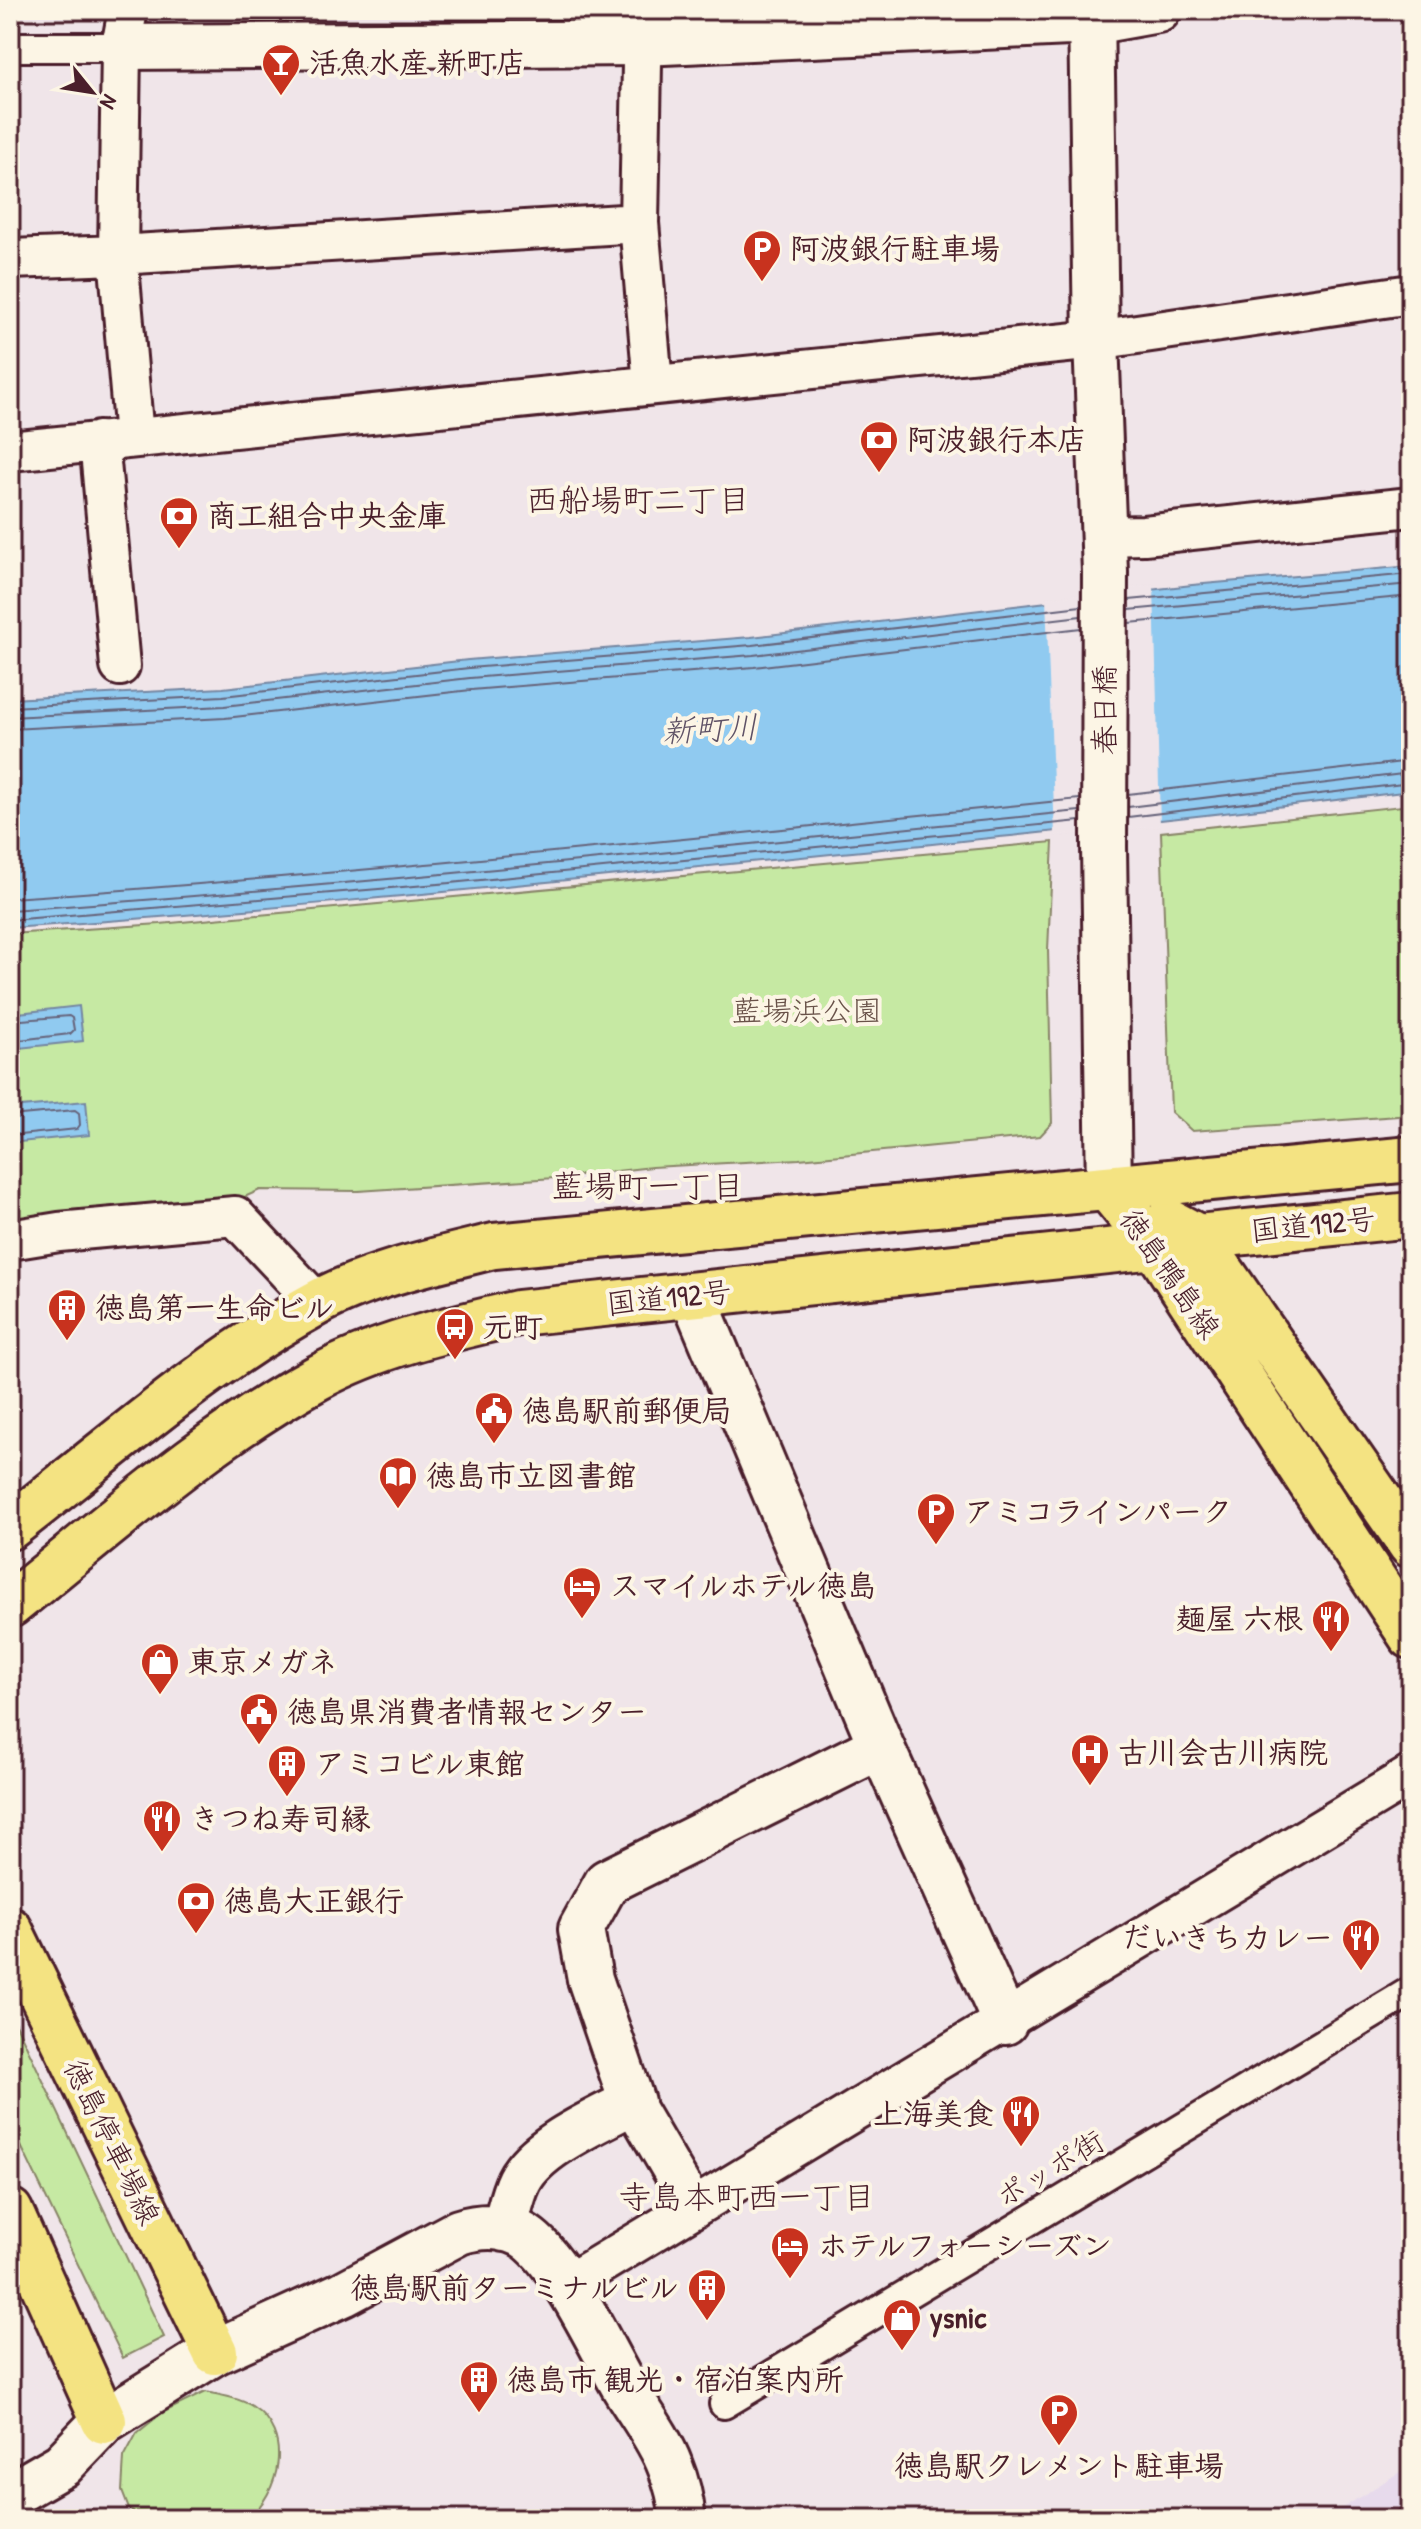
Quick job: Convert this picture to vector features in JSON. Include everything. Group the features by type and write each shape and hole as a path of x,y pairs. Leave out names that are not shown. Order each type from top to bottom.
{"main road":[{"name":"国道192号","path":"10,1527 216,1367 317,1303 399,1270 494,1246 1411,1159"},
{"name":"徳島鴨島線","path":"1109,1190 1198,1237 1411,1545"},
{"name":"徳島鴨島線","path":"1109,1190 1155,1246 1411,1636"},
{"name":"国道192号","path":"10,1605 234,1427 319,1377 415,1336 518,1313 1155,1246 1198,1237 1411,1215"},
{"name":"徳島停車場線","path":"10,1930 215,2352"},
{"path":"10,2211 104,2421"}],"street":[{"path":"10,47 124,29 642,26 1091,16 1158,10"},
{"name":"春日橋","path":"1091,16 1103,554 1109,1190"},
{"path":"642,26 639,223 653,384"},
{"path":"120,666 116,439 124,29"},
{"path":"10,259 639,223"},
{"path":"10,451 1096,340 1411,294"},
{"path":"1103,554 1144,535 1411,507"},
{"path":"10,1240 59,1232 235,1216 317,1303"},
{"path":"693,1296 881,1746 1005,2022"},
{"path":"694,2208 632,2102 590,1979 581,1929 607,1882 881,1746"},
{"path":"566,2285 1411,1775"},
{"name":"ポッポ街","path":"724,2404 1411,1991"},
{"path":"504,2229 520,2180 535,2160 560,2142 632,2102"},
{"path":"10,2495 62,2465 104,2421 215,2352 343,2294 475,2226 504,2229 528,2238 566,2285 670,2464 682,2503 683,2519"}],"shaded area":[{"path":"1411,2465 1411,2519 1325,2519"}],"green space":[{"path":"1411,805 1411,1115 1192,1131 1171,1112 1161,832"},
{"name":"藍場浜公園","path":"1053,842 1048,950 1052,1123 1040,1136 799,1159 652,1167 555,1178 358,1191 260,1190 240,1199 10,1225 10,934 160,924"},
{"path":"10,2011 164,2337 123,2358 10,2123"},
{"path":"205,2392 247,2403 265,2418 274,2431 278,2463 268,2494 247,2519 144,2519 129,2509 122,2491 124,2457 137,2433 162,2413"}],"water":[{"name":"新町川","path":"1411,566 1411,791 596,877 262,909 10,928 10,699 223,688 468,660 751,637 1192,585"},
{"path":"79,1006 83,1041 10,1049 10,1014"},
{"path":"86,1101 89,1135 10,1143 10,1108"}],"pier":[{"path":"1154,585 1160,826 1055,836 1046,598"}],"railway":[{"path":"1393,2519 1411,2505"}],"place":[{"name":"活魚水産 新町店","path":"281,97"},
{"name":"阿波銀行駐車場","path":"762,283"},
{"name":"阿波銀行本店","path":"879,474"},
{"name":"商工組合中央金庫","path":"179,550"},
{"name":"徳島第一生命ビル","path":"67,1342"},
{"name":"元町","path":"455,1361"},
{"name":"徳島駅前郵便局","path":"494,1445"},
{"name":"徳島市立図書館","path":"398,1510"},
{"name":"アミコラインパーク","path":"936,1546"},
{"name":"スマイルホテル徳島","path":"582,1620"},
{"name":"麺屋 六根","path":"1331,1653"},
{"name":"東京メガネ","path":"160,1696"},
{"name":"徳島県消費者情報センター","path":"259,1746"},
{"name":"古川会古川病院","path":"1090,1787"},
{"name":"アミコビル東館","path":"287,1798"},
{"name":"きつね寿司縁","path":"162,1853"},
{"name":"徳島大正銀行","path":"196,1935"},
{"name":"だいきちカレー","path":"1361,1972"},
{"name":"上海美食","path":"1021,2148"},
{"name":"ホテルフォーシーズン","path":"790,2280"},
{"name":"徳島駅前ターミナルビル","path":"707,2322"},
{"name":"ysnic","path":"902,2352"},
{"name":"徳島市 観光・宿泊案内所","path":"479,2414"},
{"name":"徳島駅クレメント駐車場","path":"1059,2447"}],"district":[{"name":"西船場町二丁目","path":"638,500"},
{"name":"藍場町一丁目","path":"648,1186"},
{"name":"寺島本町西一丁目","path":"747,2197"}]}
